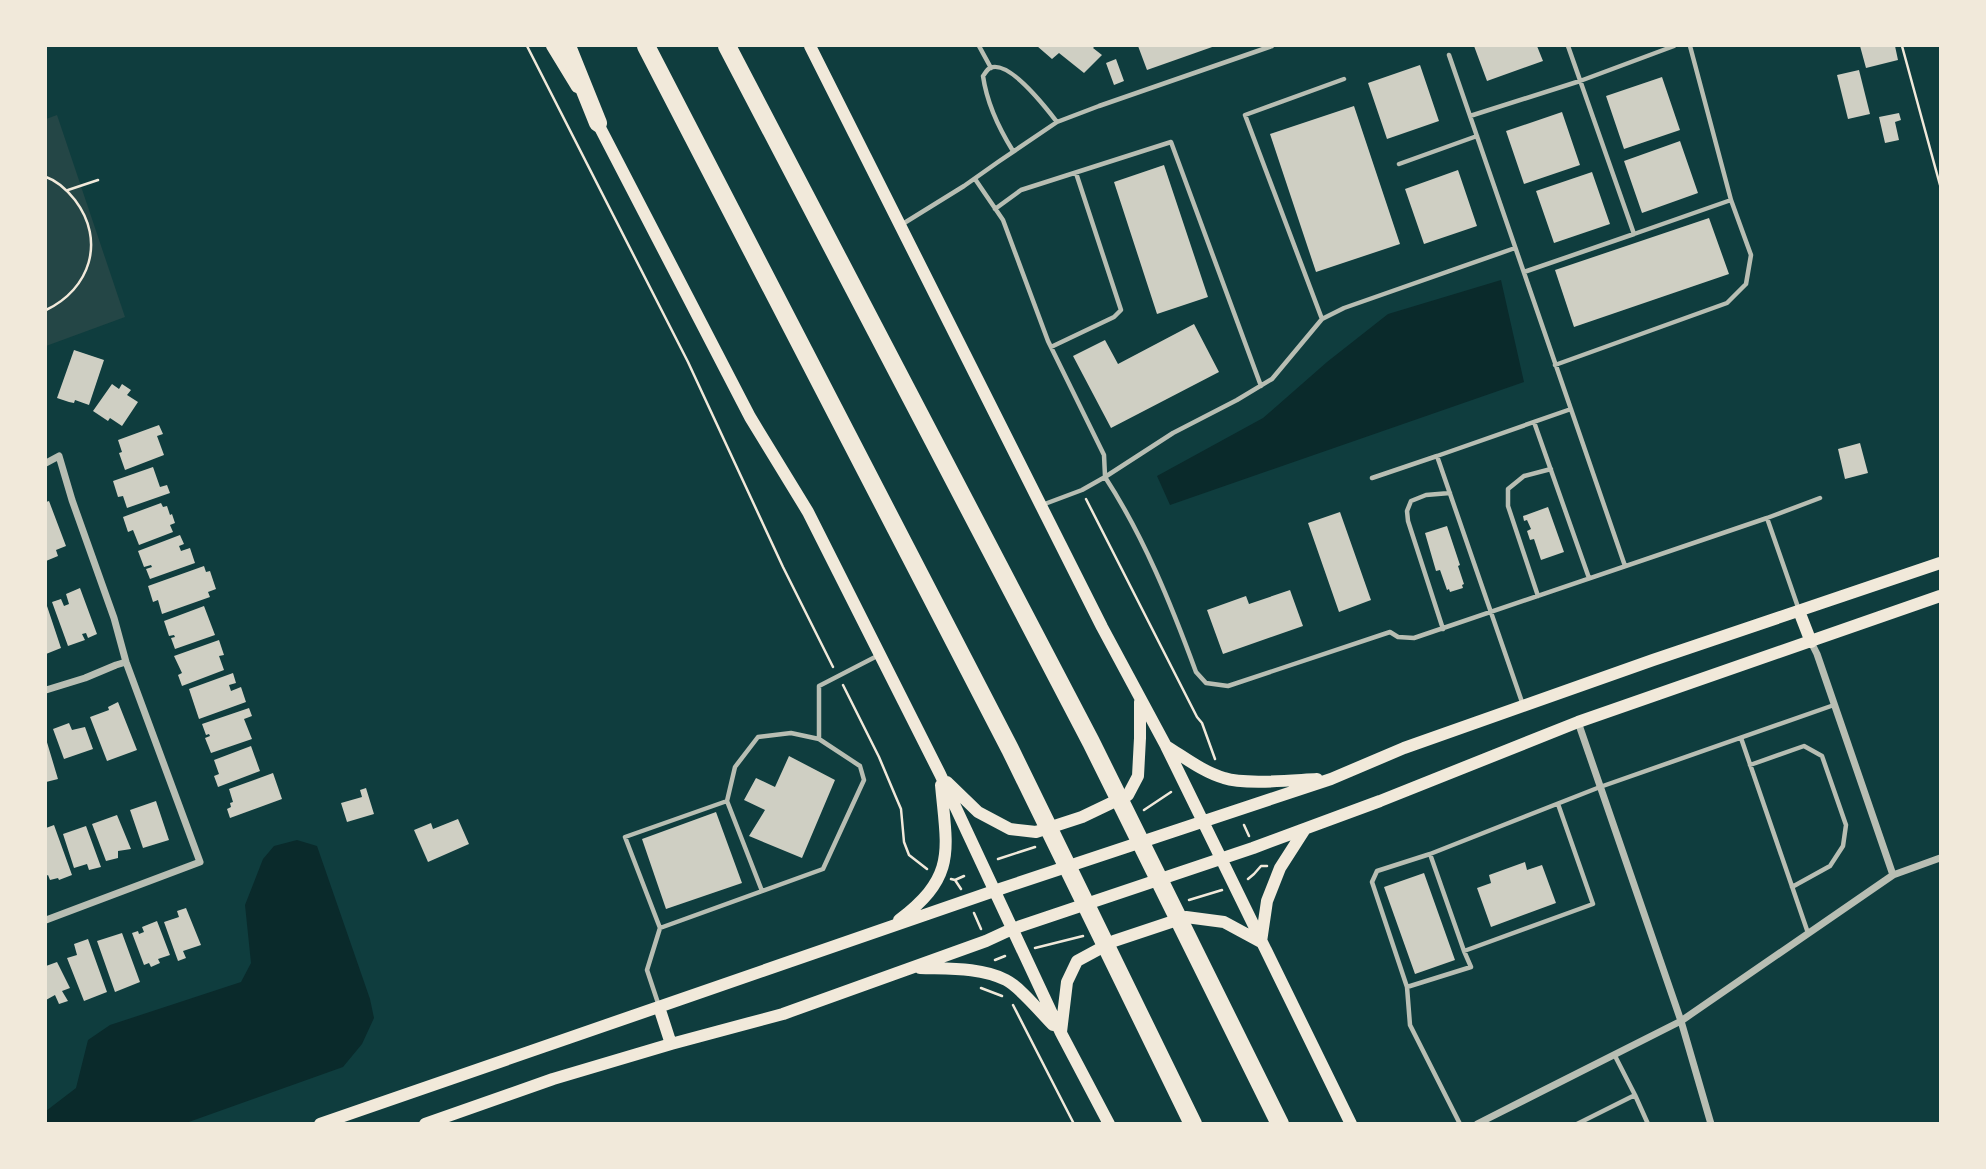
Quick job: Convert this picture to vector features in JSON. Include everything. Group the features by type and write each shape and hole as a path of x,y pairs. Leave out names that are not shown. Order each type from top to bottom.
{"highway":[{"path":"567,46 598,123"},
{"path":"646,46 1010,749 1193,1124"},
{"path":"727,46 1091,742 1280,1124"}],"main road":[{"path":"552,46 598,123 750,418 808,512 940,774 1061,1033 1109,1124"},
{"path":"810,46 1041,506 1166,746 1351,1124"},
{"path":"320,1124 994,891 1331,779 1404,748 1941,563"},
{"path":"425,1124 553,1079 783,1014 986,941 1012,929 1305,829 1577,722 1941,596"},
{"path":"1800,611 1811,642"},
{"path":"940,774 978,812 1010,830 1036,832 1082,817 1128,794 1138,776 1140,697"},
{"path":"1166,746 1226,779 1331,779"},
{"path":"889,928 918,906 941,875 946,857 940,774"},
{"path":"1261,943 1267,901 1279,868 1305,829"},
{"path":"1061,1033 1067,982 1077,961 1114,940 1186,917 1224,922 1261,943"},
{"path":"912,968 964,970 1007,980 1061,1033"},
{"path":"659,1007 671,1044"}],"street":[{"path":"46,463 60,456 126,662 200,862 46,920"},
{"path":"1811,642 1893,874"},
{"path":"46,690 126,662"},
{"path":"1577,722 1681,1021 1711,1124"},
{"path":"1477,1124 1681,1021 1893,874 1941,858"}],"lane":[{"path":"979,46 991,68"},
{"path":"900,225 1057,122 1272,46"},
{"path":"1568,46 1634,234"},
{"path":"1470,116 1580,81 1674,46"},
{"path":"1555,365 1727,303 1746,284 1751,255 1731,200 1690,46"},
{"path":"1449,55 1625,566"},
{"path":"1013,151 998,126 986,95 983,76 991,68 1000,67 1027,86 1057,122"},
{"path":"1322,319 1245,115 1344,79"},
{"path":"1399,164 1477,136"},
{"path":"995,209 1021,190 1171,142 1261,386"},
{"path":"1051,347 1114,317 1121,310 1076,173"},
{"path":"975,178 1003,220 1051,347 1104,454 1105,477 1126,510 1162,583 1196,671 1206,683 1228,686 1390,632 1398,637 1414,638 1820,498"},
{"path":"1524,272 1731,200"},
{"path":"1041,506 1082,490 1173,433 1272,379 1322,319 1344,308 1515,248"},
{"path":"1372,478 1571,409"},
{"path":"1534,422 1589,578"},
{"path":"1437,456 1523,706"},
{"path":"1538,596 1508,506 1508,489 1524,476 1551,469"},
{"path":"1443,629 1407,511 1411,501 1426,495 1450,493"},
{"path":"1767,518 1800,611"},
{"path":"819,739 819,686 880,655"},
{"path":"1460,1124 1410,1025 1407,987 1372,882 1377,871 1430,854 1600,787 1834,705"},
{"path":"660,928 823,869 864,780 860,766 819,739 791,733 758,737 734,767 727,801 762,891"},
{"path":"1741,738 1808,933"},
{"path":"1750,765 1804,746 1822,756 1846,825 1843,846 1830,866 1792,887"},
{"path":"659,1007 647,970 660,928 625,837 727,801"},
{"path":"1464,951 1593,904 1558,804"},
{"path":"1407,987 1471,967 1430,854"},
{"path":"1614,1054 1648,1124"},
{"path":"1577,1124 1634,1095"}],"path":[{"path":"527,46 688,362 783,567 879,757 901,809 904,842 909,855 932,872"},
{"path":"1902,46 1941,185"},
{"path":"46,177 67,190 82,209 91,232 88,267 76,288 61,302 46,310"},
{"path":"67,190 98,180"},
{"path":"1082,490 1202,723 1215,760 1223,765"},
{"path":"1244,825 1250,839"},
{"path":"1249,878 1261,866 1272,866"},
{"path":"949,879 955,880 964,876"},
{"path":"955,880 962,890"},
{"path":"974,911 978,922"},
{"path":"992,961 1005,956"},
{"path":"984,981 980,989 1004,997"},
{"path":"1012,1003 1074,1124"}],"shaded area":[{"path":"57,115 125,317 46,346 46,119"},
{"path":"1501,280 1524,382 1170,505 1157,476 1263,418 1327,362 1388,314"},
{"path":"297,840 317,846 370,999 374,1018 362,1044 343,1067 186,1123 46,1123 46,1111 76,1088 88,1040 110,1025 241,982 251,963 245,905 263,859 274,846"}],"building":[{"path":"1037,46 1095,46 1093,48 1102,55 1084,73 1059,53 1052,59"},
{"path":"1138,46 1215,46 1147,70"},
{"path":"1474,46 1537,46 1543,61 1487,81"},
{"path":"1860,46 1895,46 1898,60 1866,68"},
{"path":"1116,59 1124,81 1114,85 1106,63"},
{"path":"1420,65 1439,121 1387,139 1368,83"},
{"path":"1859,70 1870,114 1848,119 1837,75"},
{"path":"1662,77 1680,130 1624,149 1606,96"},
{"path":"1354,106 1400,244 1316,272 1270,134"},
{"path":"1562,112 1580,165 1524,184 1506,131"},
{"path":"1899,113 1901,120 1895,122 1899,140 1885,143 1879,117"},
{"path":"1680,141 1698,193 1642,213 1624,161"},
{"path":"1164,165 1208,297 1157,314 1114,182"},
{"path":"1458,170 1477,226 1424,244 1405,189"},
{"path":"1592,172 1610,224 1554,243 1536,191"},
{"path":"1709,218 1729,274 1574,327 1555,270"},
{"path":"1194,324 1219,372 1111,428 1073,356 1105,340 1118,364"},
{"path":"74,350 104,360 89,405 57,398"},
{"path":"112,384 119,389 122,384 131,390 127,395 138,402 122,426 93,411"},
{"path":"159,425 163,434 157,436 164,455 125,470 118,440"},
{"path":"1860,443 1868,473 1845,479 1838,449"},
{"path":"153,467 160,487 167,485 170,493 127,508 123,496 118,497 113,481"},
{"path":"49,501 66,546 56,550 58,556 46,561 46,502"},
{"path":"161,503 163,507 167,506 170,515 172,514 175,523 170,525 173,532 139,545 133,530 128,532 123,517"},
{"path":"1548,507 1564,552 1541,560 1534,539 1530,540 1527,531 1531,529 1523,516"},
{"path":"1340,512 1371,600 1339,612 1308,523"},
{"path":"1447,526 1464,584 1463,588 1450,592 1440,570 1436,571 1425,533"},
{"path":"180,535 184,544 179,546 181,551 190,548 195,563 150,579 146,569 152,567 144,567 138,551"},
{"path":"204,566 206,572 210,571 216,589 208,592 210,597 162,614 158,600 153,602 148,586"},
{"path":"80,588 97,634 88,638 86,633 82,634 85,640 68,646 52,602 61,599 64,606 69,604 66,594"},
{"path":"1290,590 1303,626 1223,654 1207,610 1246,596 1249,604"},
{"path":"46,603 61,648 46,654"},
{"path":"204,606 215,635 175,649 171,638 175,637 169,636 164,621"},
{"path":"219,640 224,655 219,656 224,670 182,686 178,675 182,673 174,656"},
{"path":"233,673 236,683 229,685 231,691 241,687 246,702 199,719 189,689"},
{"path":"118,702 137,750 107,761 90,717 109,710 108,707"},
{"path":"249,708 252,716 244,719 252,739 211,753 205,738 210,736 206,735 202,724"},
{"path":"69,723 72,730 85,727 93,749 64,759 53,729"},
{"path":"46,739 58,779 46,782"},
{"path":"251,746 260,771 218,787 214,776 219,774 214,760"},
{"path":"789,756 835,780 802,858 749,836 765,810 744,800 756,778 775,787"},
{"path":"273,773 282,799 230,818 227,809 233,802 229,789"},
{"path":"366,788 374,814 347,822 341,803 362,797 360,790"},
{"path":"156,801 169,840 143,848 130,810"},
{"path":"716,812 742,883 666,909 642,839"},
{"path":"117,815 131,849 118,851 118,858 106,861 92,824"},
{"path":"458,819 469,844 428,862 414,830 431,823 433,829"},
{"path":"54,825 72,875 59,880 50,880 48,875 46,876 46,828"},
{"path":"86,826 101,867 89,870 87,864 74,868 63,834"},
{"path":"1525,862 1527,870 1542,865 1556,903 1491,927 1477,888 1491,883 1489,875"},
{"path":"1424,873 1455,960 1415,974 1384,887"},
{"path":"186,908 201,945 183,951 186,958 178,961 164,922 179,917 177,911"},
{"path":"157,921 170,955 158,959 160,963 151,967 149,963 144,965 132,933 144,932 142,927"},
{"path":"122,933 140,982 115,992 97,941"},
{"path":"88,939 107,992 84,1001 67,958 77,955 74,944"},
{"path":"57,962 70,988 62,991 68,1001 59,1004 55,995 46,1000 46,966"}]}
